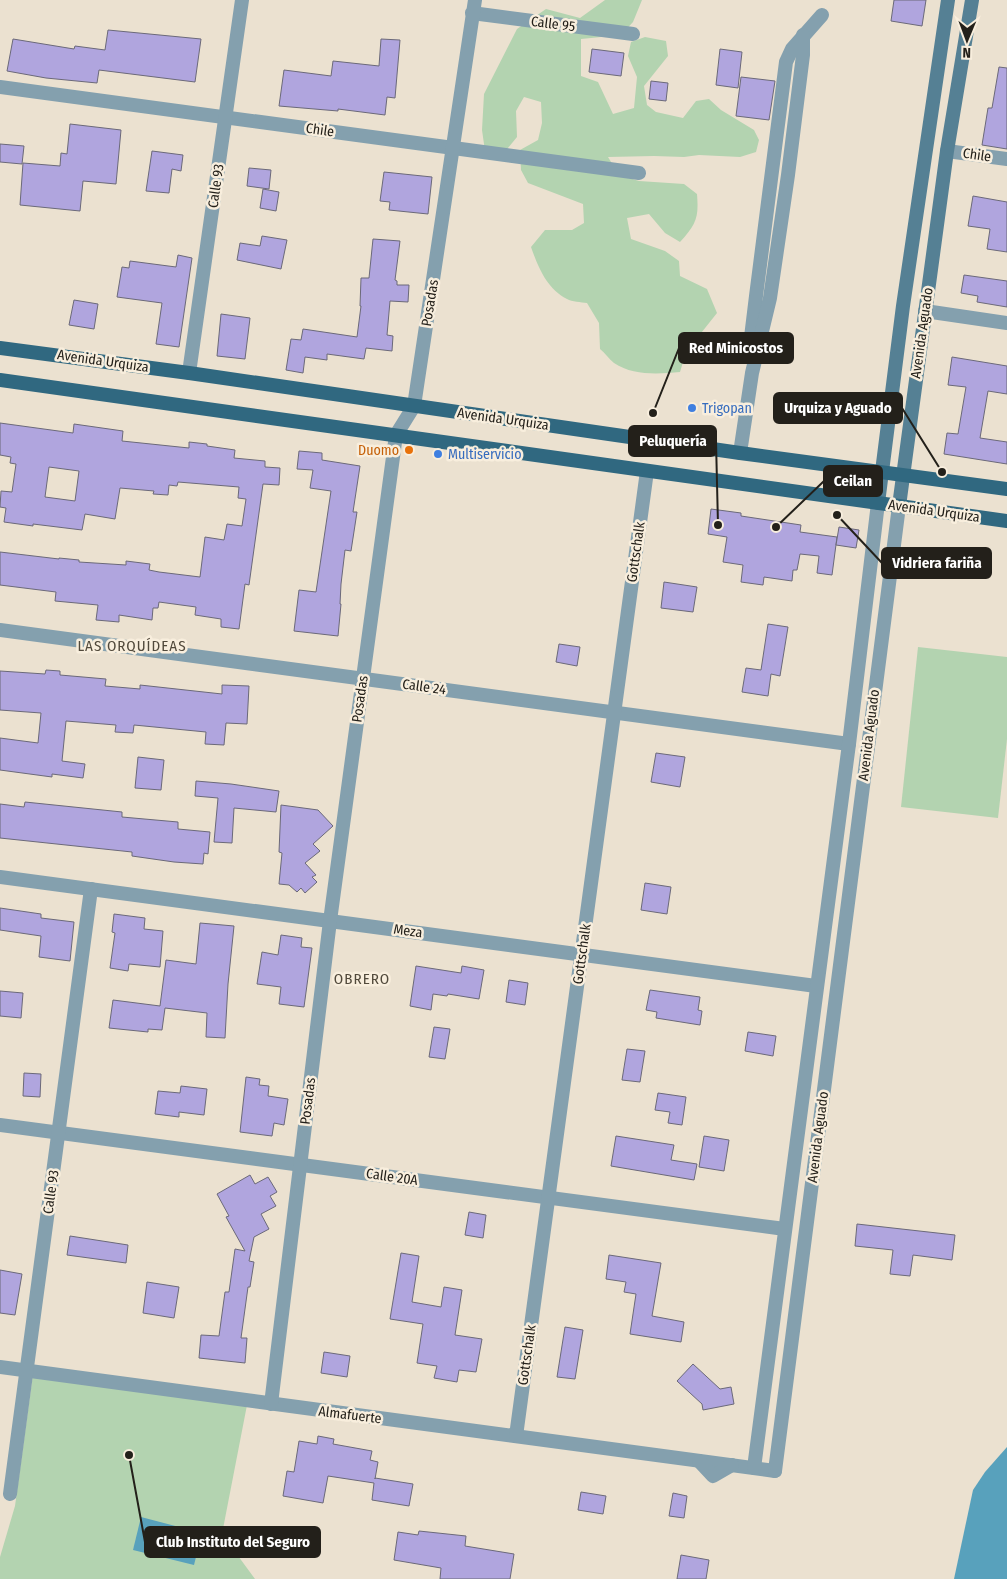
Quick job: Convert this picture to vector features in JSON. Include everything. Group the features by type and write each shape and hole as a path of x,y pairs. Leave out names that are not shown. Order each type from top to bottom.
{"main road":[{"name":"Avenida Aguado","path":"878,503 902,306 948,0"},
{"name":"Avenida Aguado","path":"899,506 947,151 972,0"},
{"name":"Avenida Urquiza","path":"0,348 1007,489"},
{"name":"Avenida Urquiza","path":"0,380 1007,521"}],"street":[{"name":"Calle 93","path":"189,373 242,0"},
{"name":"Calle 95","path":"474,7 633,34"},
{"name":"Posadas","path":"271,1404 330,921 396,435 414,406 474,7"},
{"path":"740,453 752,373 770,298 788,175 804,35 822,14"},
{"name":"Chile","path":"0,87 639,173"},
{"name":"Chile","path":"947,151 1007,159"},
{"path":"925,311 1007,323"},
{"name":"Gottschalk","path":"516,1436 647,471"},
{"name":"Avenida Aguado","path":"754,1468 849,744 878,503"},
{"name":"Avenida Aguado","path":"775,1471 899,506"},
{"name":"Calle 24","path":"0,630 849,744"},
{"name":"Meza","path":"0,877 816,986"},
{"name":"Calle 93","path":"10,1494 91,889"},
{"name":"Calle 20A","path":"0,1125 785,1230"},
{"name":"Almafuerte","path":"0,1367 775,1471"}],"green space":[{"path":"605,0 642,0 633,22 621,35 581,39 581,76 598,82 613,114 634,108 637,77 628,56 631,42 645,37 666,41 668,56 644,86 647,105 656,112 683,118 696,101 709,99 721,110 754,130 759,140 756,152 740,157 699,155 684,157 608,157 619,175 639,181 684,184 697,194 697,215 690,230 680,242 665,233 649,214 627,218 631,239 665,251 679,261 680,276 707,289 717,313 686,352 680,372 638,372 614,363 600,349 599,323 587,303 571,301 560,295 540,270 531,247 545,230 572,230 584,223 583,204 528,183 521,170 520,150 538,140 542,123 541,102 524,97 516,111 517,137 503,154 485,151 482,130 484,94 517,29 546,9 580,18"},
{"path":"918,647 1007,657 1007,739 998,818 901,807"},
{"path":"33,1374 247,1405 222,1534 255,1579 0,1579 0,1557 15,1506"}],"water":[{"path":"1007,1447 1007,1579 954,1579 973,1490 985,1472"},
{"path":"141,1517 202,1533 194,1565 133,1550"}],"building":[{"path":"894,0 926,0 922,26 891,21"},
{"path":"108,30 201,39 195,82 99,70 97,83 46,78 7,71 13,39 74,49 75,46 105,50"},
{"path":"381,39 400,40 395,98 387,97 385,115 338,109 338,111 279,106 284,70 331,76 333,61 379,66"},
{"path":"592,49 624,53 621,76 589,72"},
{"path":"720,49 742,52 738,88 716,85"},
{"path":"999,67 1007,68 1007,149 982,145 988,108 992,108"},
{"path":"741,77 775,81 769,120 736,116"},
{"path":"651,81 668,83 666,101 649,99"},
{"path":"70,124 121,130 116,184 83,181 80,211 20,205 23,163 60,166 61,153 67,154"},
{"path":"0,144 24,146 22,164 0,162"},
{"path":"152,151 183,155 181,171 172,169 169,193 146,191"},
{"path":"249,168 271,170 269,189 247,186"},
{"path":"384,172 432,177 428,214 389,210 390,202 380,201"},
{"path":"263,189 279,192 276,211 260,208"},
{"path":"973,196 1007,202 1007,252 987,249 990,229 968,226"},
{"path":"262,236 287,240 281,269 237,260 240,243 260,246"},
{"path":"373,239 400,241 395,280 397,285 409,285 408,302 390,301 387,335 393,336 392,351 366,348 364,359 327,354 327,360 305,357 303,373 286,370 291,339 301,340 303,329 357,337 361,306 361,278 369,278"},
{"path":"178,255 192,258 179,347 156,344 162,303 117,297 122,267 129,268 130,261 176,267"},
{"path":"964,275 1007,281 1007,307 977,302 978,296 961,293"},
{"path":"74,300 98,304 94,329 69,325"},
{"path":"221,314 250,318 245,359 217,356"},
{"path":"952,357 1007,366 1007,394 988,391 980,438 1007,442 1007,464 944,454 947,433 958,434 966,387 948,385"},
{"path":"0,423 73,433 74,424 123,431 122,441 189,448 189,442 207,444 207,446 235,450 234,458 265,461 265,467 280,468 279,485 263,484 249,585 245,584 239,629 221,627 221,619 195,615 196,607 159,602 158,608 153,608 152,620 119,615 119,622 96,620 98,605 55,601 56,592 0,585 0,552 79,560 79,562 126,565 126,561 150,564 149,570 200,577 205,537 224,540 227,524 242,526 246,499 238,498 239,487 178,482 177,486 169,485 168,495 153,494 154,491 120,488 115,519 85,514 82,530 33,524 33,526 4,522 6,508 0,507 1,491 12,492 16,464 10,463 11,457 0,455","holes":["49,467 79,471 75,501 45,497"]},
{"path":"299,451 322,453 322,460 360,466 353,512 357,512 351,551 345,550 338,636 294,631 299,590 316,592 331,491 310,488 313,470 297,469"},
{"path":"711,509 741,513 741,516 801,525 800,532 837,537 832,575 817,573 819,556 800,554 797,570 793,570 792,581 764,577 763,585 741,582 743,565 723,562 727,537 708,534"},
{"path":"839,527 859,530 856,548 836,545"},
{"path":"664,582 697,587 693,612 661,608"},
{"path":"768,624 788,627 780,676 771,674 768,696 742,692 746,668 761,670"},
{"path":"559,644 580,647 577,666 556,662"},
{"path":"46,670 60,671 60,675 106,679 105,686 140,689 140,685 222,694 222,685 249,686 247,724 226,723 224,745 205,744 206,732 134,725 133,733 115,732 116,725 66,721 62,761 85,764 83,778 52,774 52,777 0,770 0,738 38,743 41,713 0,710 0,671 45,674"},
{"path":"656,753 685,757 680,787 651,782"},
{"path":"138,757 164,760 161,790 135,788"},
{"path":"196,781 279,791 276,812 234,808 232,843 214,842 218,798 195,796"},
{"path":"25,802 122,812 122,817 178,822 178,829 210,832 208,854 204,853 203,864 174,862 132,856 132,852 0,838 0,804 24,807"},
{"path":"281,805 318,810 333,826 313,844 320,851 305,863 316,875 312,877 317,882 305,893 301,888 297,892 289,885 279,884 282,853 279,852"},
{"path":"645,883 671,887 667,914 641,910"},
{"path":"0,908 41,914 41,918 74,922 70,961 39,957 41,936 0,930"},
{"path":"114,914 145,918 144,929 163,931 160,967 129,964 128,971 110,968 115,933 112,932"},
{"path":"200,923 234,926 225,1038 206,1037 207,1013 165,1008 162,1030 148,1029 148,1032 109,1028 113,1000 160,1006 166,960 196,964"},
{"path":"281,935 302,938 301,947 312,948 304,1007 279,1004 281,987 257,984 262,952 278,955"},
{"path":"416,966 461,973 462,966 484,970 479,999 448,994 447,996 433,994 431,1010 410,1006"},
{"path":"509,980 528,983 525,1005 506,1002"},
{"path":"650,990 700,997 698,1010 702,1011 700,1025 656,1018 657,1012 646,1010"},
{"path":"0,991 23,993 21,1018 0,1016"},
{"path":"434,1027 450,1029 445,1059 429,1057"},
{"path":"748,1032 776,1036 773,1056 745,1051"},
{"path":"627,1049 645,1051 640,1082 622,1080"},
{"path":"24,1073 41,1074 40,1097 23,1096"},
{"path":"246,1077 260,1079 259,1085 269,1086 268,1096 288,1099 284,1125 274,1123 272,1136 240,1132"},
{"path":"181,1086 207,1089 204,1115 179,1112 179,1117 155,1114 158,1091 180,1093"},
{"path":"658,1093 686,1097 682,1125 668,1123 670,1112 655,1110"},
{"path":"616,1136 674,1145 671,1160 697,1164 694,1180 611,1166"},
{"path":"704,1136 729,1140 724,1171 699,1167"},
{"path":"250,1175 255,1184 268,1177 277,1192 270,1196 276,1206 261,1214 269,1229 254,1237 249,1261 254,1262 250,1287 248,1287 241,1338 247,1338 245,1363 199,1358 201,1335 219,1336 225,1292 229,1292 235,1249 245,1251 226,1217 229,1216 217,1194"},
{"path":"469,1212 486,1215 483,1238 465,1235"},
{"path":"857,1224 955,1235 952,1260 913,1255 910,1276 890,1274 893,1250 855,1246"},
{"path":"70,1236 128,1245 126,1263 67,1255"},
{"path":"401,1253 419,1256 412,1302 441,1307 444,1287 462,1290 455,1335 482,1339 476,1372 459,1370 457,1382 434,1378 437,1366 417,1363 423,1324 390,1319"},
{"path":"609,1255 661,1263 652,1316 684,1322 681,1342 630,1334 636,1294 624,1292 626,1282 606,1279"},
{"path":"0,1270 22,1274 15,1315 0,1313"},
{"path":"147,1282 179,1287 174,1318 143,1313"},
{"path":"565,1327 583,1330 575,1379 557,1377"},
{"path":"324,1352 350,1356 347,1377 321,1373"},
{"path":"693,1364 720,1389 731,1387 734,1404 703,1410 702,1404 677,1381"},
{"path":"318,1436 334,1439 333,1444 372,1451 370,1460 378,1462 375,1478 413,1484 409,1506 372,1500 374,1483 328,1476 323,1503 283,1496 287,1471 294,1472 299,1441 317,1444"},
{"path":"581,1492 606,1496 603,1514 578,1510"},
{"path":"673,1493 687,1496 684,1518 669,1516"},
{"path":"419,1531 466,1536 465,1546 514,1554 510,1579 440,1579 441,1568 394,1560 398,1532 418,1535"},
{"path":"681,1555 709,1560 706,1579 677,1579"}],"place":[{"name":"Trigopan","path":"692,408"},
{"name":"Red Minicostos","path":"653,413"},
{"name":"Duomo","path":"409,450"},
{"name":"Multiservicio","path":"438,454"},
{"name":"Urquiza y Aguado","path":"942,472"},
{"name":"Vidriera fariña","path":"837,515"},
{"name":"Peluquería","path":"718,525"},
{"name":"Ceilan","path":"776,527"},
{"name":"Club Instituto del Seguro","path":"129,1455"}],"district":[{"name":"LAS ORQUÍDEAS","path":"132,646"},
{"name":"OBRERO","path":"362,979"}]}
